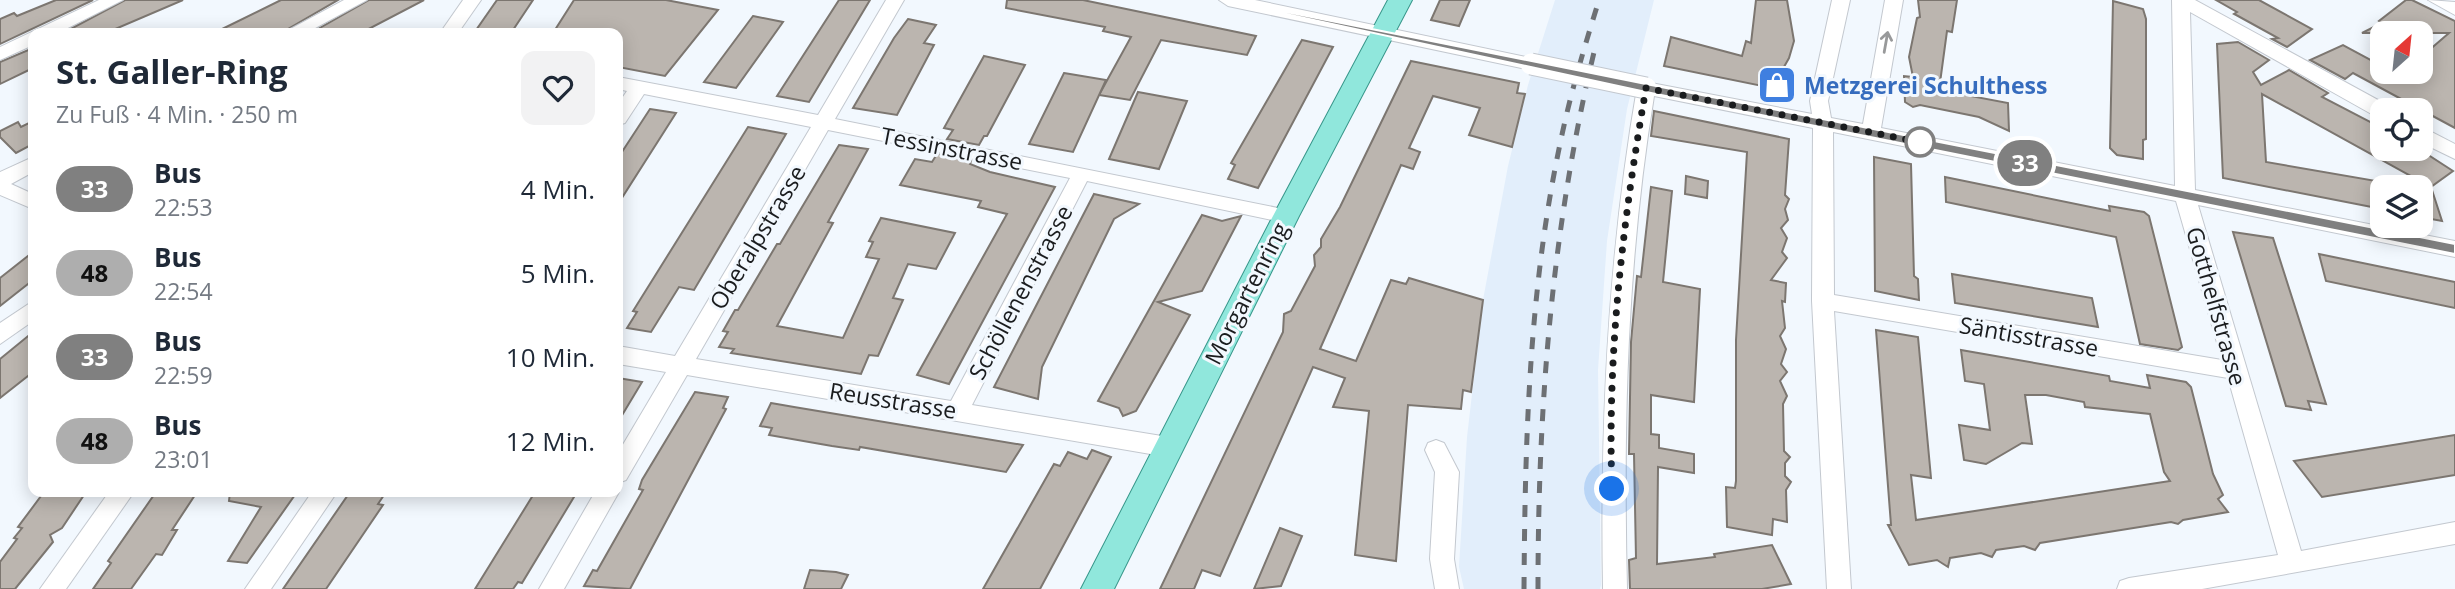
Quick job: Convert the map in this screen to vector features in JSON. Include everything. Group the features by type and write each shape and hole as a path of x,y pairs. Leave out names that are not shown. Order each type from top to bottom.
{"main road":[{"name":"Morgartenring","path":"1097,589 1286,216 1400,0"}],"street":[{"path":"55,28 114,0"},
{"path":"302,28 358,0"},
{"path":"452,28 472,0"},
{"name":"Oberalpstrasse","path":"623,464 895,0"},
{"path":"1228,0 1646,88 2455,249"},
{"path":"1839,589 1822,301 1825,142 1819,102 1842,0"},
{"path":"1871,132 1894,0"},
{"path":"2181,0 2370,104"},
{"name":"Gotthelfstrasse","path":"2181,0 2185,196 2293,564"},
{"path":"2437,0 2455,9"},
{"path":"0,54 28,40"},
{"name":"Tessinstrasse","path":"623,84 1082,173 1286,216"},
{"path":"623,111 640,87"},
{"path":"1615,589 1611,464 1620,250 1646,88"},
{"path":"2433,139 2455,152"},
{"path":"0,181 28,167"},
{"name":"Schöllenenstrasse","path":"957,411 1082,173"},
{"path":"0,187 28,200"},
{"name":"Säntisstrasse","path":"1822,301 2236,371"},
{"path":"0,335 28,313"},
{"name":"Reusstrasse","path":"623,356 1168,447"},
{"path":"1436,450 1447,472 1442,559 1447,589"},
{"path":"52,589 118,497"},
{"path":"257,589 321,497"},
{"path":"551,589 604,497"},
{"path":"2129,589 2293,564 2455,533"}],"shaded area":[{"path":"1555,0 1654,0 1627,109 1607,241 1598,370 1601,585 1600,589 1464,589 1459,567 1467,437 1483,300 1508,166 1528,85"}],"building":[{"path":"56,0 93,0 34,28 28,28 28,31 0,44 0,19 14,13 17,16"},
{"path":"125,0 183,0 118,28 72,28"},
{"path":"281,0 338,0 290,28 224,28"},
{"path":"369,0 424,0 371,28 320,28"},
{"path":"497,0 533,0 514,28 477,28"},
{"path":"574,0 666,0 718,10 665,76 623,68 623,28 556,28"},
{"path":"839,0 870,0 809,102 777,96"},
{"path":"1007,0 1083,0 1256,36 1247,55 1161,40 1130,100 1099,95 1131,37 1103,31 1105,27 1006,8"},
{"path":"1440,0 1470,0 1459,26 1431,20"},
{"path":"1756,0 1787,0 1794,41 1789,58 1772,88 1664,66 1671,37 1742,56 1746,41 1751,43"},
{"path":"1918,0 1957,0 1952,32 1947,31 1939,90 2008,103 2009,131 1979,117 1920,105 1913,107 1905,102 1904,76 1913,77 1909,57 1917,18 1920,17"},
{"path":"2216,0 2259,0 2312,29 2287,47 2272,39 2278,38 2234,14 2237,12"},
{"path":"2406,0 2412,0 2455,21 2455,128 2433,116 2433,98 2399,98 2373,84 2433,84 2433,47 2449,33 2433,33 2433,21 2379,21"},
{"path":"2113,1 2143,9 2146,19 2146,139 2143,140 2143,159 2117,155 2110,148"},
{"path":"753,16 783,22 736,88 704,82"},
{"path":"908,19 936,25 924,43 934,45 897,115 853,108 894,38"},
{"path":"1302,40 1333,47 1258,188 1228,179 1235,165 1231,163"},
{"path":"2238,42 2269,60 2253,72 2261,85 2289,70 2328,93 2322,97 2370,122 2370,153 2262,94 2266,162 2370,180 2370,207 2223,178 2217,44"},
{"path":"2343,45 2370,60 2370,82 2353,73 2345,79 2310,60"},
{"path":"28,50 28,70 0,84 0,62"},
{"path":"984,56 1025,65 987,136 984,136 979,145 947,139 953,130 944,128"},
{"path":"1411,61 1519,83 1517,93 1525,94 1512,147 1469,135 1480,108 1433,96 1409,148 1420,152 1413,169 1401,165 1320,349 1356,361 1391,280 1406,284 1409,278 1483,300 1471,392 1463,390 1461,409 1408,405 1396,561 1355,555 1369,411 1333,407 1345,378 1313,367 1220,576 1202,570 1194,589 1160,589 1283,332 1284,314 1291,311 1315,266 1314,255 1321,247 1321,239 1340,207"},
{"path":"1064,73 1106,80 1073,152 1029,144"},
{"path":"1138,92 1187,101 1159,169 1109,159"},
{"path":"650,109 676,113 623,196 623,150"},
{"path":"1654,111 1789,139 1785,195 1789,199 1785,209 1788,220 1781,228 1787,238 1782,252 1787,258 1771,280 1786,283 1785,302 1782,301 1785,328 1780,336 1786,349 1781,364 1787,372 1780,381 1787,396 1783,404 1784,451 1790,457 1785,463 1785,476 1791,482 1786,490 1787,522 1773,519 1772,535 1727,527 1726,487 1735,488 1736,481 1736,340 1747,152 1651,136"},
{"path":"18,122 21,127 28,124 28,147 16,153 0,137 0,131"},
{"path":"748,127 786,134 694,290 679,287 651,332 627,328 637,312 633,311"},
{"path":"839,145 868,149 828,222 833,223 777,326 843,338 879,259 866,257 873,242 869,241 881,218 955,233 936,269 908,264 893,298 903,300 878,356 869,355 861,374 731,353 734,349 719,347 728,332 723,331 735,310 738,310 777,244 780,244"},
{"path":"937,154 971,161 970,164 990,172 1055,187 949,384 917,375 1007,214 978,207 981,201 900,185 915,159 932,162"},
{"path":"1874,157 1911,164 1914,276 1918,279 1919,300 1875,291"},
{"path":"2433,158 2453,171 2433,186 2433,175 2409,175 2384,161 2433,161"},
{"path":"1686,176 1708,181 1707,198 1685,194"},
{"path":"1945,177 2110,211 2109,206 2144,212 2149,216 2182,347 2178,350 2140,344 2116,237 1946,202"},
{"path":"1651,187 1672,191 1663,282 1700,289 1694,402 1651,395 1651,434 1659,435 1659,448 1694,454 1694,473 1658,467 1657,564 1715,557 1714,554 1772,545 1791,584 1762,589 1630,589 1629,560 1636,558 1634,454 1629,454 1631,342 1637,276 1641,277"},
{"path":"2433,193 2442,221 2433,219"},
{"path":"1094,194 1139,204 1114,219 1042,367 1038,399 994,387"},
{"path":"1202,215 1222,221 1241,216 1202,291 1158,302 1190,315 1136,411 1123,416 1119,408 1098,401"},
{"path":"2233,232 2273,238 2326,404 2308,401 2311,410 2286,406"},
{"path":"2319,254 2455,282 2455,308 2326,281"},
{"path":"28,256 28,284 0,306 0,278"},
{"path":"1952,274 2092,298 2098,327 1955,303"},
{"path":"1876,330 1918,337 1931,478 1911,475 1916,520 2170,481 2164,472 2150,414 2085,407 2084,402 2046,395 2025,395 2032,444 2022,443 1986,464 1964,460 1959,425 1990,430 1984,384 1965,381 1961,350 2109,376 2110,381 2150,388 2147,375 2186,382 2191,387 2213,474 2223,495 2218,499 2228,512 2183,520 2178,524 2171,522 2040,543 2035,550 2024,546 1996,550 1992,557 1981,553 1950,558 1948,567 1937,560 1909,565 1888,525 1891,525"},
{"path":"28,336 28,376 0,398 0,359"},
{"path":"623,379 642,382 623,414"},
{"path":"695,392 728,397 723,408 726,409 630,589 584,586 593,570 597,571 643,490 639,489 642,480"},
{"path":"771,403 1023,445 1006,472 860,447 859,450 832,446 769,435 772,428 760,426"},
{"path":"2455,435 2455,475 2322,497 2294,461"},
{"path":"1092,450 1111,457 1040,589 983,589 1054,464 1060,466 1068,452 1087,459"},
{"path":"40,497 83,497 62,528 50,535 53,542 15,589 0,589 0,562 17,539 14,538 22,528 18,527"},
{"path":"153,497 194,497 172,530 177,530 162,555 156,554 131,589 93,589 111,563 108,561"},
{"path":"229,497 293,497 247,563 228,561 261,507 229,501"},
{"path":"347,497 383,497 378,504 383,505 326,589 283,589"},
{"path":"532,497 574,497 522,583 518,582 513,589 475,589"},
{"path":"1280,528 1302,536 1281,586 1254,589"},
{"path":"810,570 848,575 841,589 804,589"}],"railway":[{"path":"1524,589 1528,421 1541,254 1564,126 1599,0"},
{"path":"1538,589 1541,451 1550,315 1568,179 1596,44"}],"bus line":[{"name":"33","path":"1227,0 1646,88 2455,249"}],"place":[{"name":"Metzgerei Schulthess","path":"1777,85"}],"route":[{"path":"1612,489 1614,354 1620,250 1646,88 1920,142"}]}
